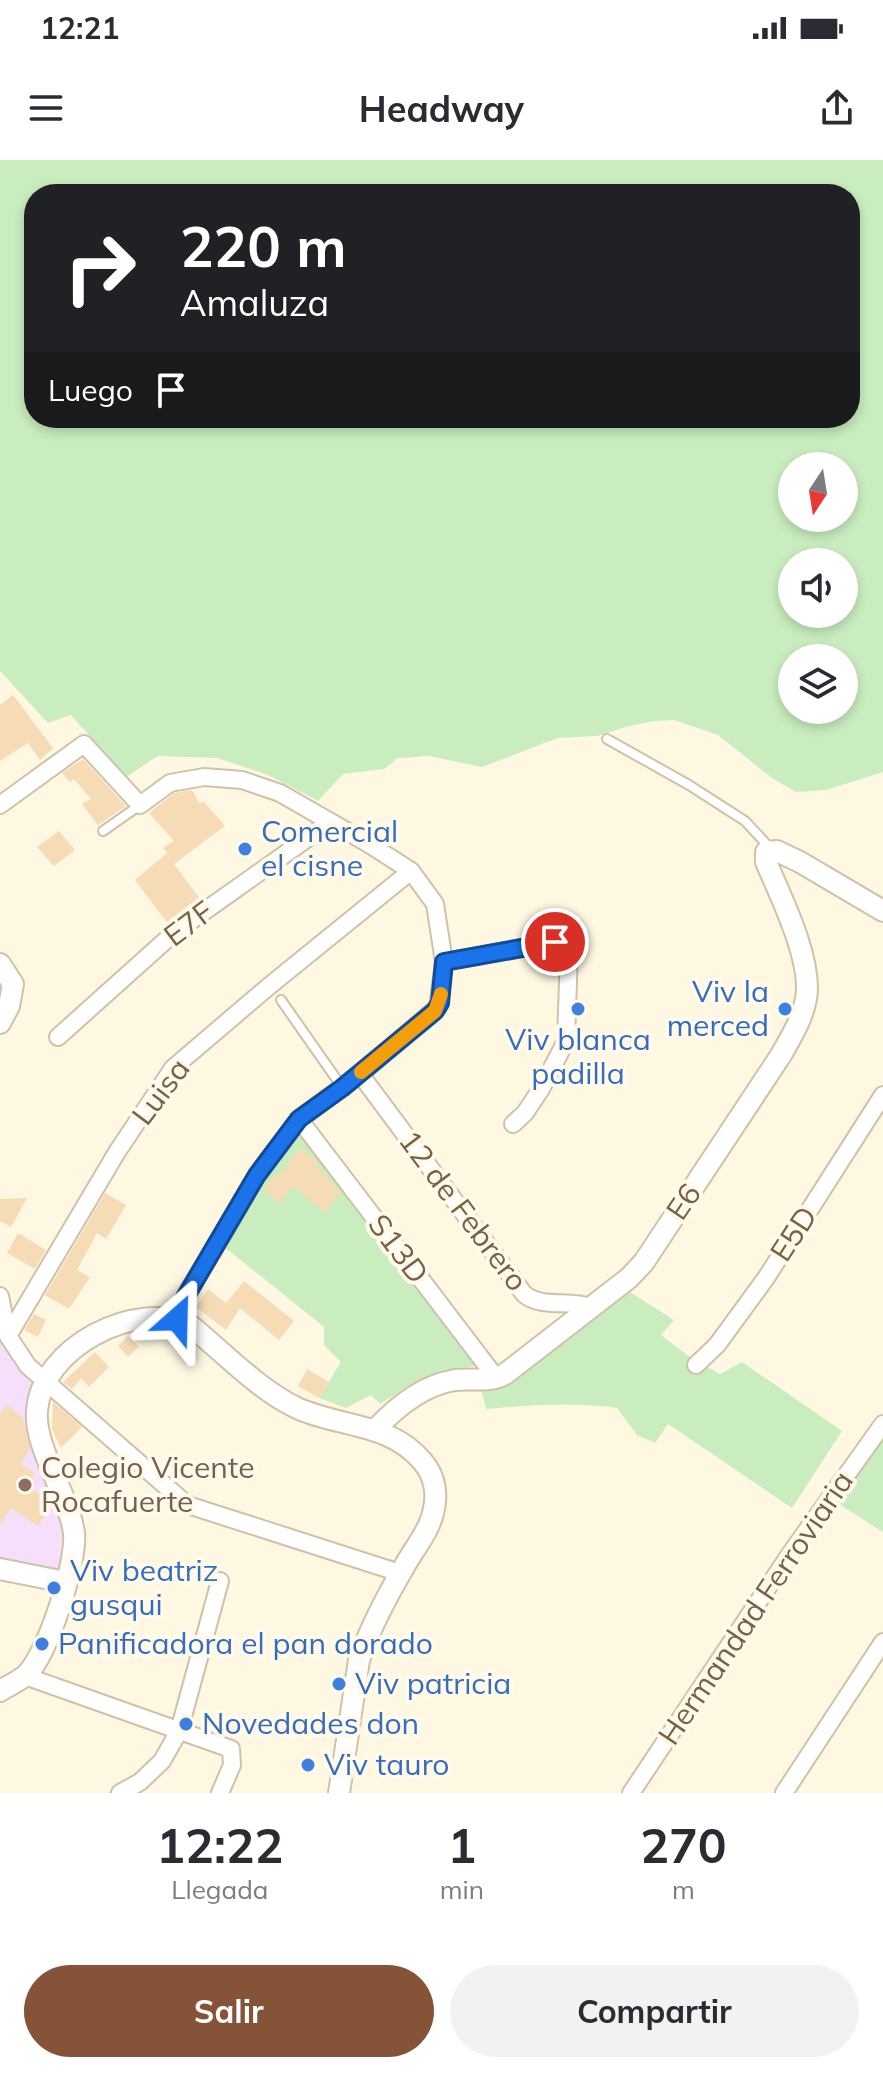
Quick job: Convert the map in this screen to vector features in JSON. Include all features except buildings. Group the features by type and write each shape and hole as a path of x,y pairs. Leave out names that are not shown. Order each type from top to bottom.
{"street":[{"path":"0,805 84,744 140,805 170,783 204,777 242,780 280,793 411,871 435,904 444,962 438,1007 360,1074 299,1119 257,1175 183,1301 177,1319"},
{"name":"E7F","path":"58,1037 175,932 329,823"},
{"path":"771,849 800,862 883,911"},
{"name":"E6","path":"497,1379 629,1278 644,1262 781,1055 801,1019 807,994 805,971 793,926 766,862 766,852 771,849"},
{"name":"Luisa","path":"8,1336 117,1152 173,1068 411,871"},
{"path":"444,962 555,942 569,952 566,1041 541,1089 525,1113 513,1124"},
{"path":"0,964 13,984 9,1006 0,1023"},
{"name":"12 de Febrero","path":"360,1074 524,1294 538,1302 579,1303 590,1307"},
{"name":"E5D","path":"696,1365 717,1345 766,1278 883,1095"},
{"name":"S13D","path":"299,1119 497,1379"},
{"path":"0,1296 8,1336 28,1366 191,1506 400,1573"},
{"path":"0,1691 25,1676 46,1646 73,1554 74,1532 36,1414 44,1381 73,1348 98,1333 122,1322 157,1316 177,1319 191,1326 271,1393 297,1408 375,1430 410,1446 432,1472 436,1500 432,1518 400,1573 359,1660 339,1793"},
{"path":"375,1430 392,1412 423,1391 454,1380 497,1379"},
{"name":"Hermandad Ferroviaria","path":"631,1793 790,1554 883,1424"},
{"path":"0,1569 65,1582"},
{"path":"120,1793 140,1782 162,1761 179,1731 220,1581"},
{"path":"784,1793 883,1642"},
{"path":"25,1676 231,1749 232,1765 220,1793"}],"lane":[{"path":"607,739 745,821 771,849"},
{"path":"103,831 140,805"},
{"path":"281,1000 342,1088"}],"shaded area":[{"name":"Colegio Vicente Rocafuerte","path":"0,1331 34,1388 68,1533 58,1571 0,1560"}],"green space":[{"path":"0,160 883,160 883,772 826,790 796,792 772,778 718,735 674,720 654,721 597,736 558,738 482,767 429,756 398,758 384,769 343,774 318,801 268,775 217,758 158,756 126,777 71,715 48,723 0,671"},
{"path":"303,1131 482,1365 442,1370 411,1384 380,1404 371,1395 346,1408 319,1398 341,1362 324,1345 324,1327 223,1246 283,1145"},
{"path":"625,1289 674,1320 661,1335 687,1355 720,1374 742,1362 842,1431 792,1508 668,1424 655,1443 637,1435 617,1408 535,1405 486,1409 481,1389"},
{"path":"883,1431 883,1532 834,1501"}],"slow traffic":[{"path":"361,1072 435,1011 441,994"}],"place":[{"name":"Comercial el cisne","path":"245,849"},
{"name":"Viv blanca padilla","path":"578,1009"},
{"name":"Viv la merced","path":"785,1009"},
{"name":"Colegio Vicente Rocafuerte","path":"25,1485"},
{"name":"Viv beatriz gusqui","path":"54,1588"},
{"name":"Panificadora el pan dorado","path":"42,1644"},
{"name":"Viv patricia","path":"339,1684"},
{"name":"Novedades don","path":"186,1724"},
{"name":"Viv tauro","path":"308,1765"}],"route":[{"path":"177,1319 183,1301 278,1145 299,1119 342,1088 435,1011 440,1003 444,962 555,942"}]}
